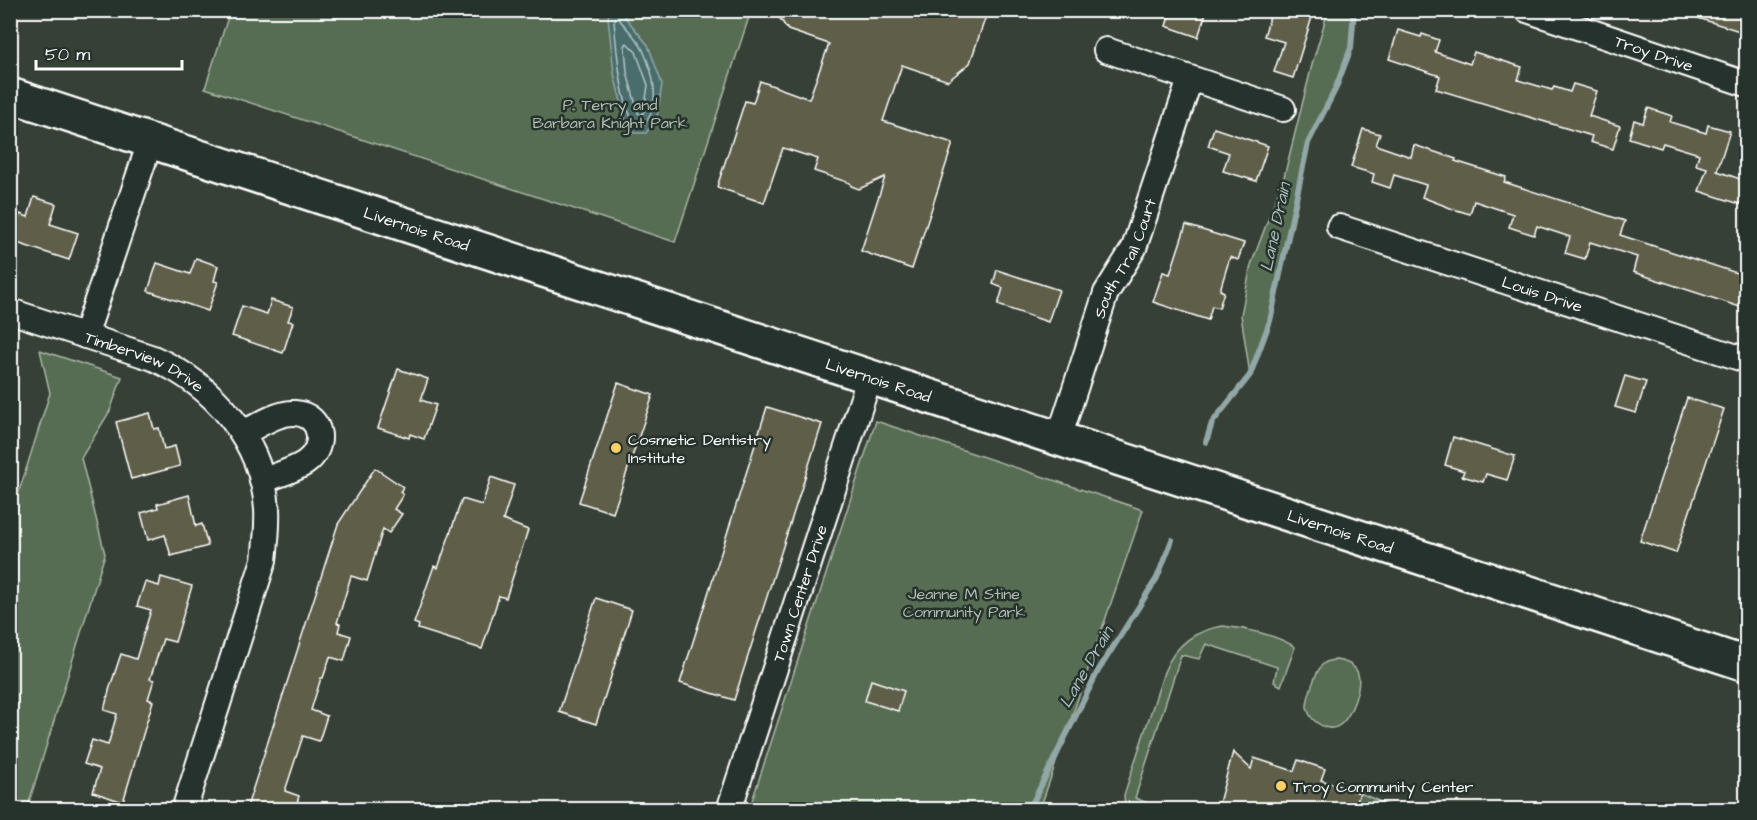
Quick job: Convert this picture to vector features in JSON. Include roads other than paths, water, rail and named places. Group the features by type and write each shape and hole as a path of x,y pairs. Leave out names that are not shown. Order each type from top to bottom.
{"main road":[{"name":"Livernois Road","path":"10,95 1746,664"}],"street":[{"name":"Troy Drive","path":"1527,10 1746,84"},
{"path":"1106,50 1283,108"},
{"name":"South Trail Court","path":"1059,438 1106,293 1134,248 1190,79"},
{"name":"Timberview Drive","path":"150,142 85,336 173,367 212,396 243,433 256,460 267,508 264,560 184,810"},
{"name":"Louis Drive","path":"1339,227 1746,360"},
{"path":"10,311 85,336"},
{"name":"Town Center Drive","path":"729,810 870,376"},
{"path":"243,433 282,415 294,413 304,415 315,422 320,433 320,444 313,456 304,464 262,481"}],"water":[{"path":"610,11 620,11 648,45 662,84 657,117 646,133 635,133 626,122 614,74 608,17"}],"waterway":[{"name":"Lane Drain","path":"1206,442 1212,423 1250,375 1270,321 1308,143 1335,90 1351,48 1354,10"},
{"name":"Lane Drain","path":"1029,810 1098,671 1157,578 1172,540"}],"place":[{"name":"Cosmetic Dentistry Institute","path":"616,448"},
{"name":"Troy Community Center","path":"1281,786"}],"park label":[{"name":"P. Terry and Barbara Knight Park","path":"610,113"},
{"name":"Jeanne M Stine Community Park","path":"964,602"}]}
